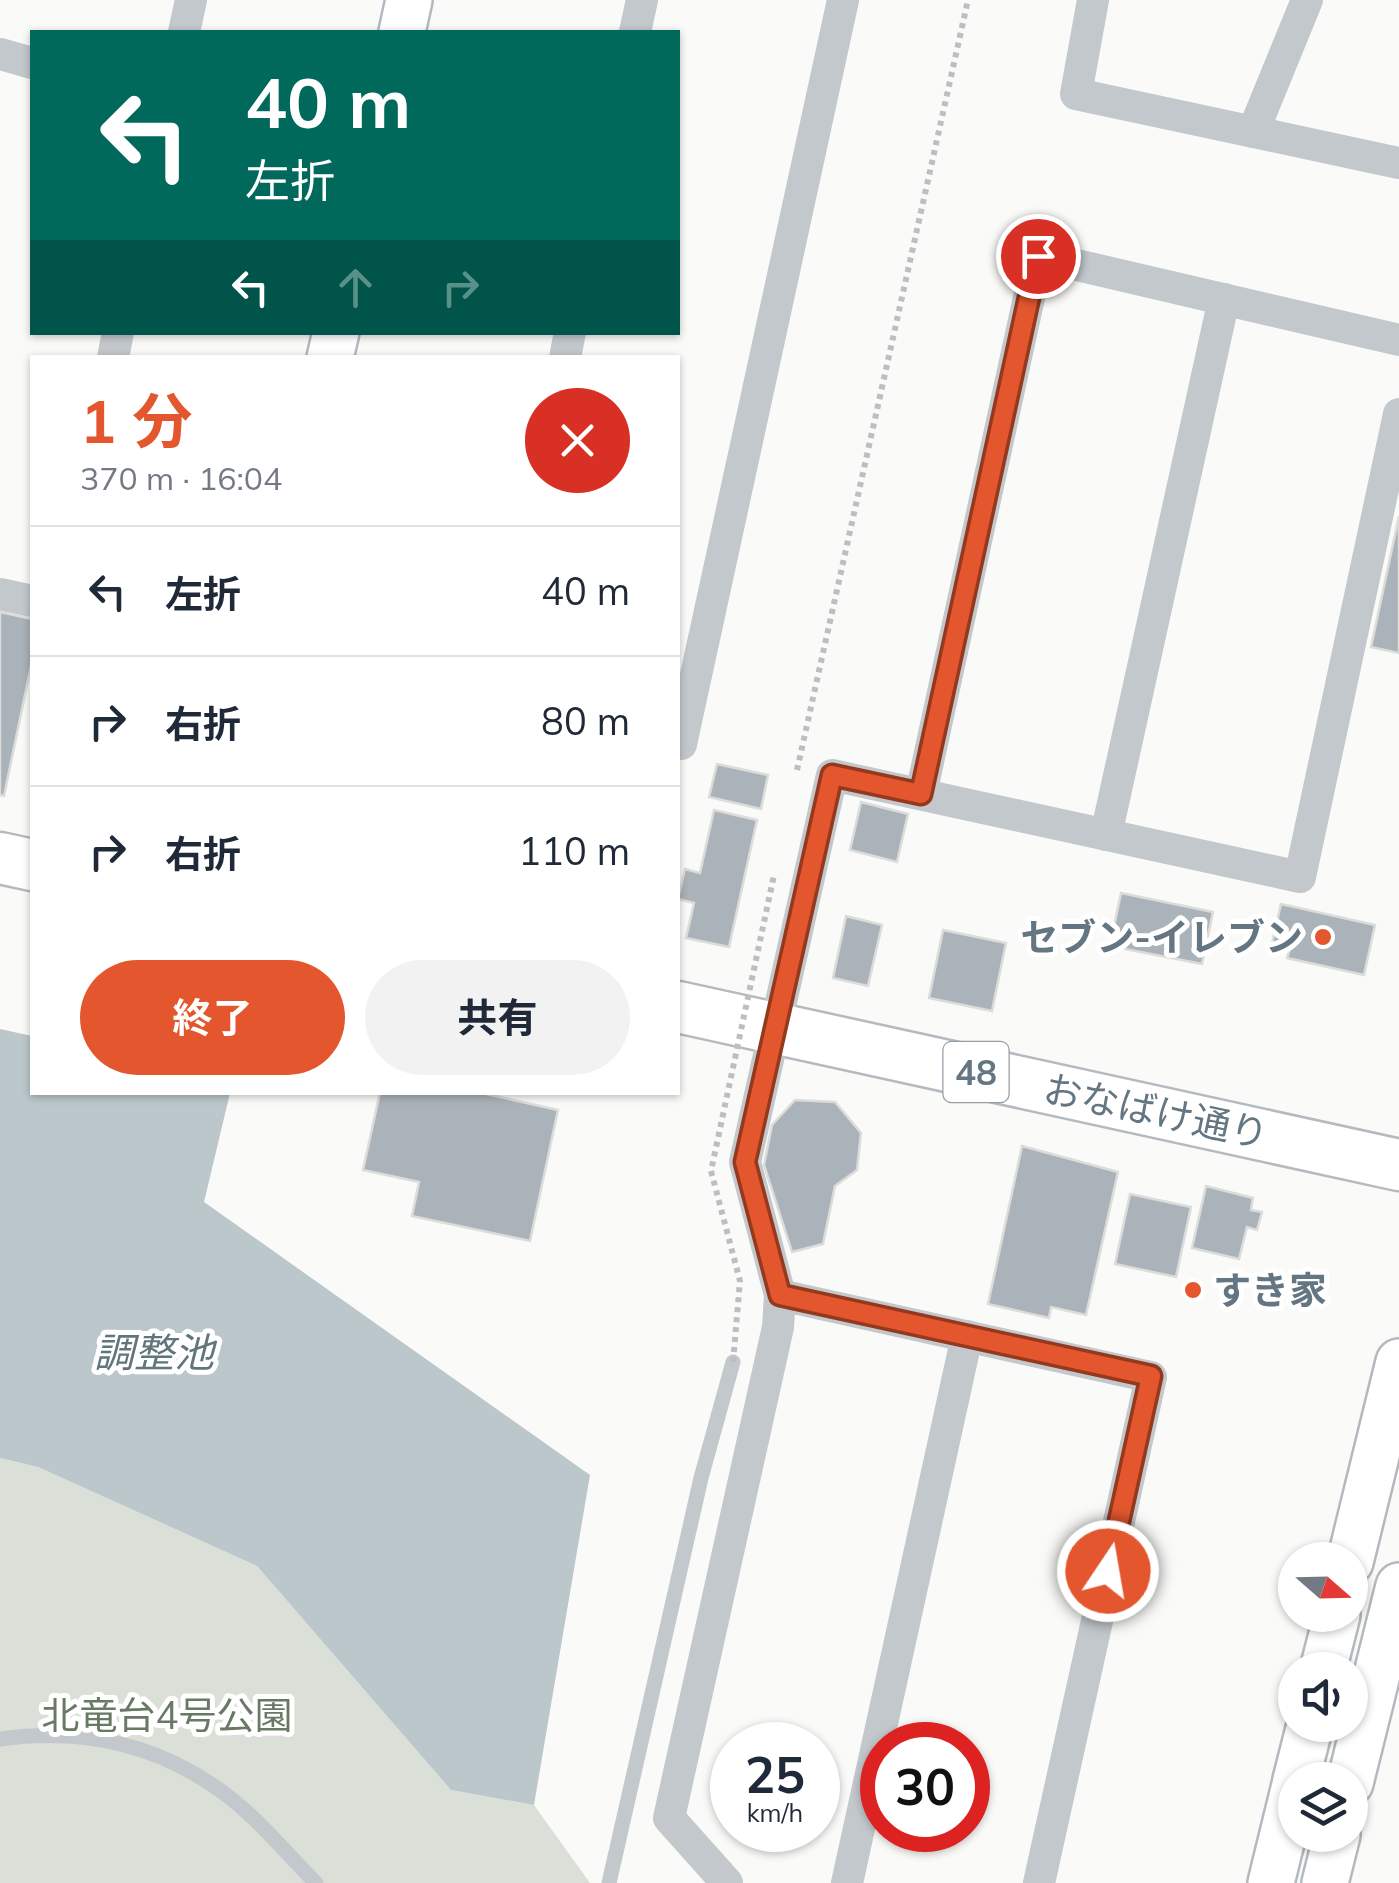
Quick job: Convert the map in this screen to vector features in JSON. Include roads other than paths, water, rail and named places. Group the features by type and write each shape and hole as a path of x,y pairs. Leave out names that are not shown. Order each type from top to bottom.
{"main road":[{"path":"402,30 409,0"},
{"path":"0,858 30,865"},
{"name":"おなばけ通り","path":"680,1007 1399,1165"},
{"path":"1355,1542 1399,1362"},
{"path":"1355,1762 1399,1586"},
{"path":"1271,1883 1279,1852"},
{"path":"1325,1883 1333,1852"}],"street":[{"path":"184,30 191,0"},
{"path":"635,30 642,0"},
{"path":"680,744 843,0"},
{"path":"1094,0 1076,94 1399,163"},
{"path":"1254,132 1307,0"},
{"path":"0,54 30,62"},
{"path":"921,794 1038,256 1399,340"},
{"path":"1106,834 1224,299"},
{"path":"727,1883 669,1818 778,1327 780,1295 745,1162 832,775 1300,877 1399,414"},
{"path":"0,594 30,601"},
{"path":"780,1295 1151,1376 1039,1883"},
{"path":"848,1883 967,1336"}],"lane":[{"path":"609,1883 701,1478 733,1362"},
{"path":"0,1739 35,1734 104,1738 157,1754 222,1791 316,1883"}],"water":[{"name":"調整池","path":"0,1029 30,1036 30,1095 230,1095 204,1202 590,1475 534,1805 451,1790 257,1566 38,1467 0,1458"}],"place":[{"name":"セブン-イレブン","path":"1323,937"},
{"name":"すき家","path":"1193,1290"}],"park label":[{"name":"北竜台4号公園","path":"167,1715"}]}
